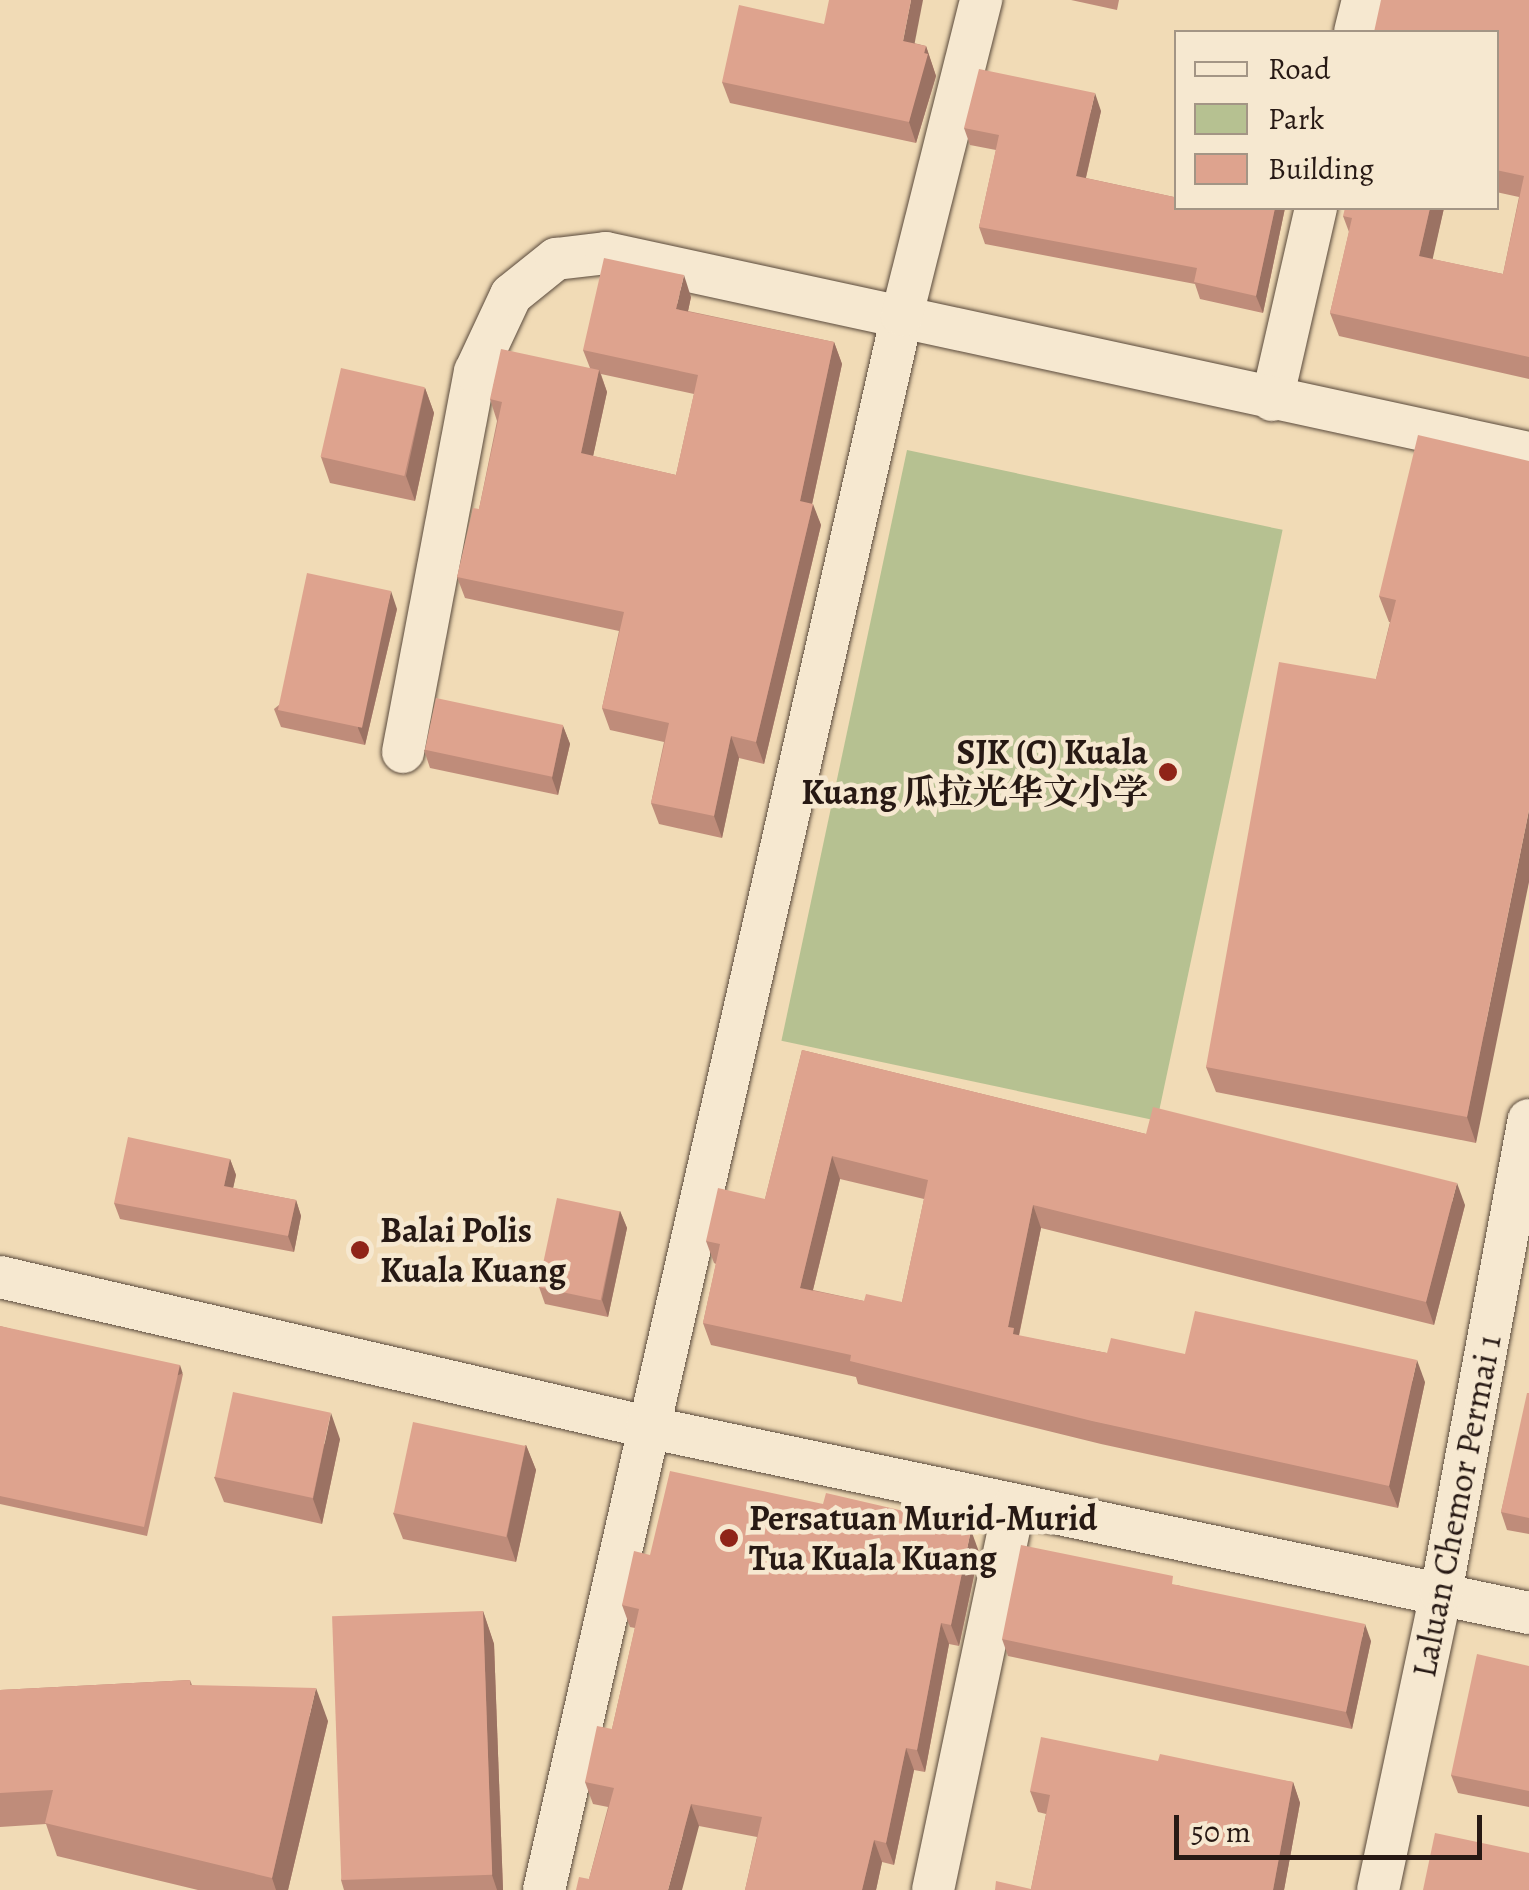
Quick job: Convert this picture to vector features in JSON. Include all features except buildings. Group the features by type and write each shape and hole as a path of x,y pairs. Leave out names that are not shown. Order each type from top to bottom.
{"street":[{"path":"544,1890 902,315 980,0"},
{"path":"1356,30 1363,0"},
{"path":"1272,400 1316,210"},
{"path":"403,752 475,372 511,295 556,259 606,253 1529,453"},
{"name":"Laluan Chemor Permai 1","path":"1378,1890 1441,1593 1529,1120"},
{"path":"0,1277 647,1427 1529,1613"},
{"path":"933,1890 1014,1506"}],"green space":[{"path":"907,450 1283,530 1157,1121 781,1041"}],"place":[{"name":"SJK (C) Kuala Kuang 瓜拉光华文小学","path":"1168,772"},
{"name":"Balai Polis Kuala Kuang","path":"360,1250"},
{"name":"Persatuan Murid-Murid Tua Kuala Kuang","path":"729,1538"}]}
